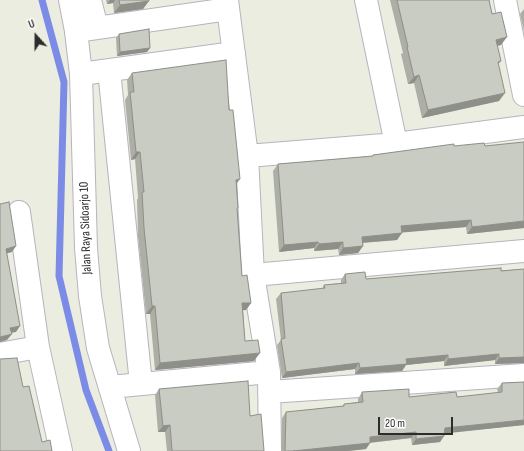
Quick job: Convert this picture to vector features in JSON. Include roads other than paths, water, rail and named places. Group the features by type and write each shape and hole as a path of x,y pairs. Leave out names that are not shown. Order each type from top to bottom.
{"street":[{"name":"Jalan Raya Sidoarjo 10","path":"70,0 86,30 81,74 86,248 90,296 98,348 129,451"},
{"path":"90,0 86,30 227,4 247,156 252,275 269,382 270,451"},
{"path":"366,0 396,144"},
{"path":"504,0 524,95"},
{"path":"81,74 234,54"},
{"path":"109,70 141,384"},
{"path":"247,156 396,144 524,127"},
{"path":"19,212 38,347 61,451"},
{"path":"252,275 524,250"},
{"path":"0,354 38,347"},
{"path":"110,387 141,384 269,382 524,374"}],"waterway":[{"path":"42,0 64,82 59,276 86,390 109,451"}]}
